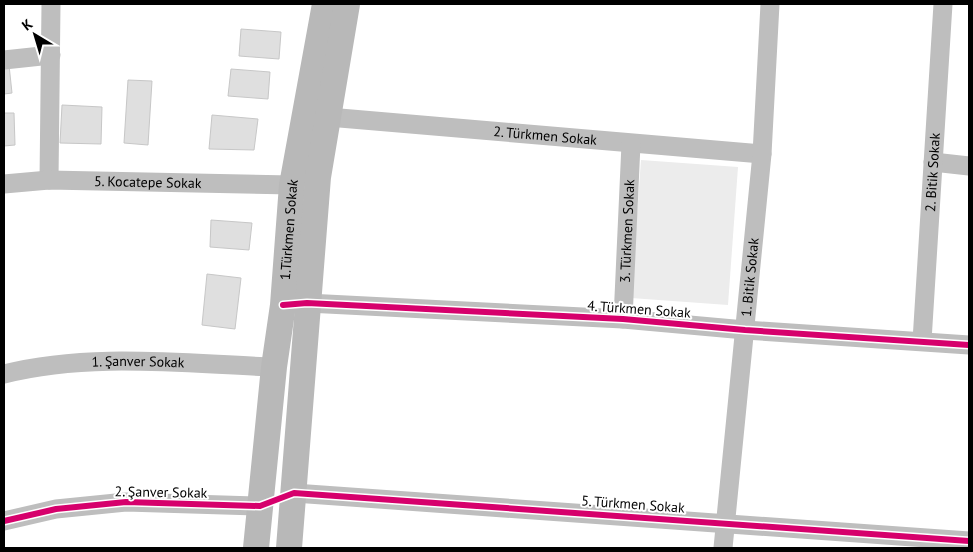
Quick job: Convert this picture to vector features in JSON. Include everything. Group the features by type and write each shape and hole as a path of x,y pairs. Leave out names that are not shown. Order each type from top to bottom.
{"street":[{"path":"49,180 51,4"},
{"name":"1.Türkmen Sokak","path":"289,548 294,493 295,304 292,185 325,4"},
{"name":"1.Türkmen Sokak","path":"256,548 274,367 295,304 347,4"},
{"name":"1. Bitik Sokak","path":"723,548 762,154 770,4"},
{"name":"2. Bitik Sokak","path":"922,341 943,4"},
{"path":"4,60 51,55"},
{"name":"2. Türkmen Sokak","path":"328,117 762,154"},
{"name":"3. Türkmen Sokak","path":"622,319 631,144"},
{"path":"933,162 969,166"},
{"name":"5. Kocatepe Sokak","path":"4,184 49,180 292,185"},
{"name":"4. Türkmen Sokak","path":"295,304 622,319 745,330 969,345"},
{"name":"1. Şanver Sokak","path":"4,374 36,366 89,361 274,367"},
{"path":"260,506 294,493"},
{"name":"5. Türkmen Sokak","path":"294,493 969,541"},
{"name":"2. Şanver Sokak","path":"4,521 56,509 126,502 260,506"}],"shaded area":[{"path":"641,160 738,167 728,305 631,298"}],"building":[{"path":"241,29 281,32 279,59 239,56"},
{"path":"9,65 12,93 4,94 4,66"},
{"path":"231,69 270,72 268,99 228,96"},
{"path":"128,80 152,81 148,145 124,143"},
{"path":"62,105 102,107 101,144 60,143"},
{"path":"4,113 14,113 15,145 4,146"},
{"path":"212,115 258,119 254,150 209,149"},
{"path":"211,220 252,223 249,250 210,247"},
{"path":"207,274 241,278 235,329 202,325"}],"cycle path":[{"path":"283,305 307,303 623,319 745,330 969,345"},
{"path":"4,521 56,509 126,502 260,506 294,493 969,541"}]}
